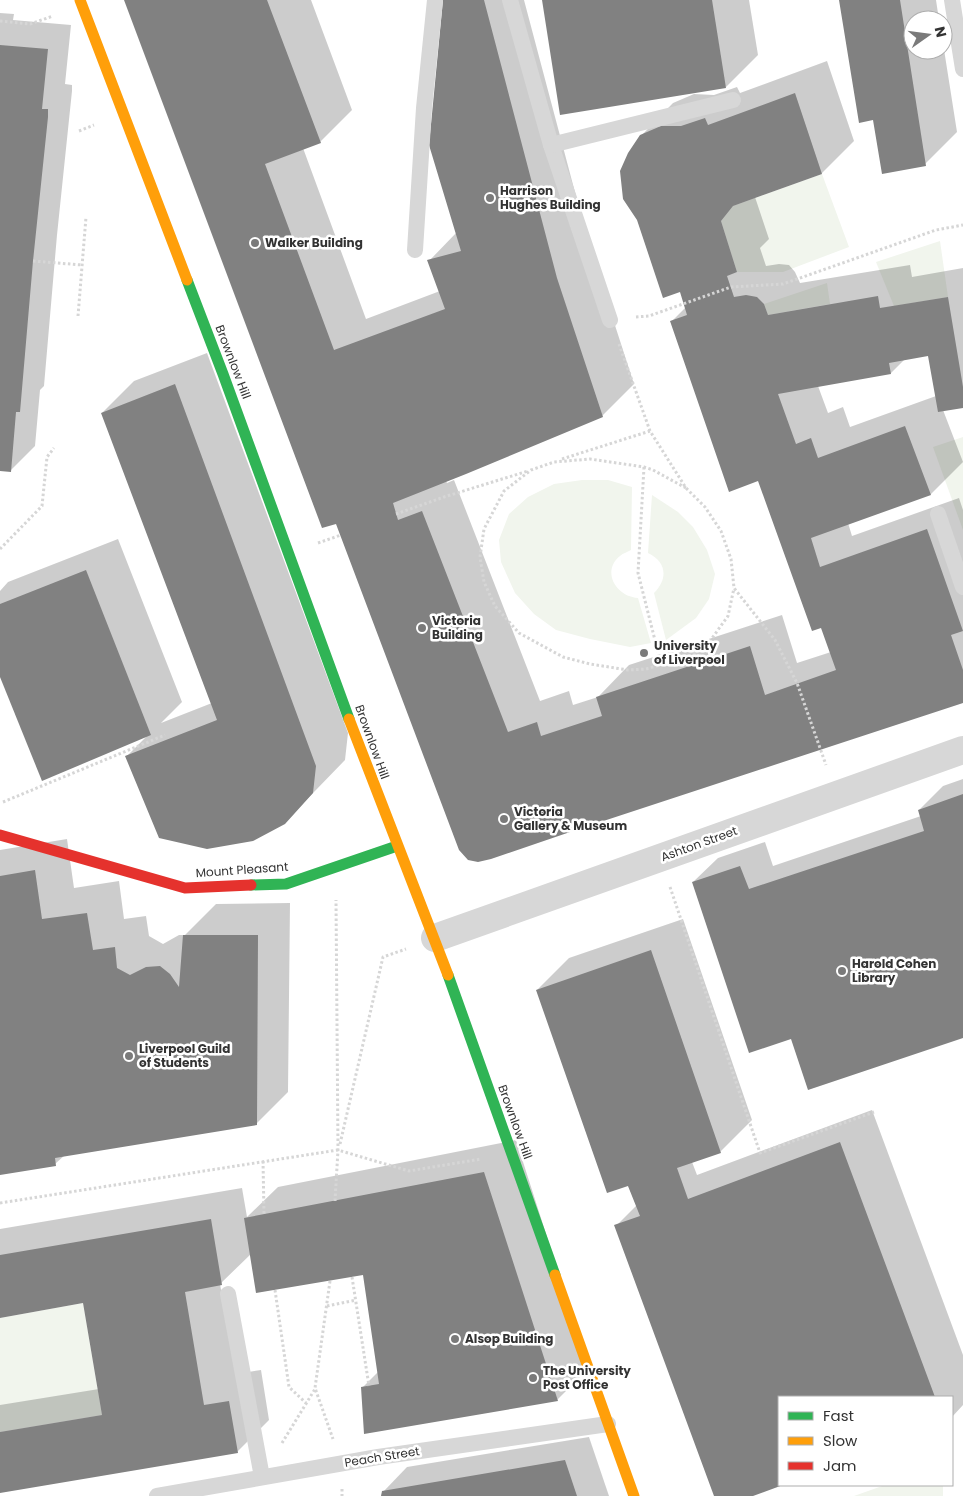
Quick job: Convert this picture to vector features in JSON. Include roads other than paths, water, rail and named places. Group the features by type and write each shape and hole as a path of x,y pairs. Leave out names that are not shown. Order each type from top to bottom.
{"street":[{"name":"Brownlow Hill","path":"80,0 223,374 361,753 435,938 634,1496"},
{"name":"Ashton Street","path":"435,938 963,750"},
{"name":"Mount Pleasant","path":"0,835 25,844 186,888 286,884 397,846"}],"lane":[{"path":"415,250 424,108 435,0"},
{"path":"510,0 551,145 610,320"},
{"path":"952,0 963,69"},
{"path":"551,145 733,100"},
{"path":"938,514 963,587"},
{"path":"228,1294 262,1478"},
{"name":"Peach Street","path":"157,1496 342,1464 608,1424"}],"place":[{"name":"Harrison Hughes Building","path":"490,198"},
{"name":"Walker Building","path":"255,243"},
{"name":"Victoria Building","path":"422,628"},
{"name":"University of Liverpool","path":"644,653"},
{"name":"Victoria Gallery & Museum","path":"504,819"},
{"name":"Harold Cohen Library","path":"842,971"},
{"name":"Liverpool Guild of Students","path":"129,1056"},
{"name":"Alsop Building","path":"455,1339"},
{"name":"The University Post Office","path":"533,1378"}]}
